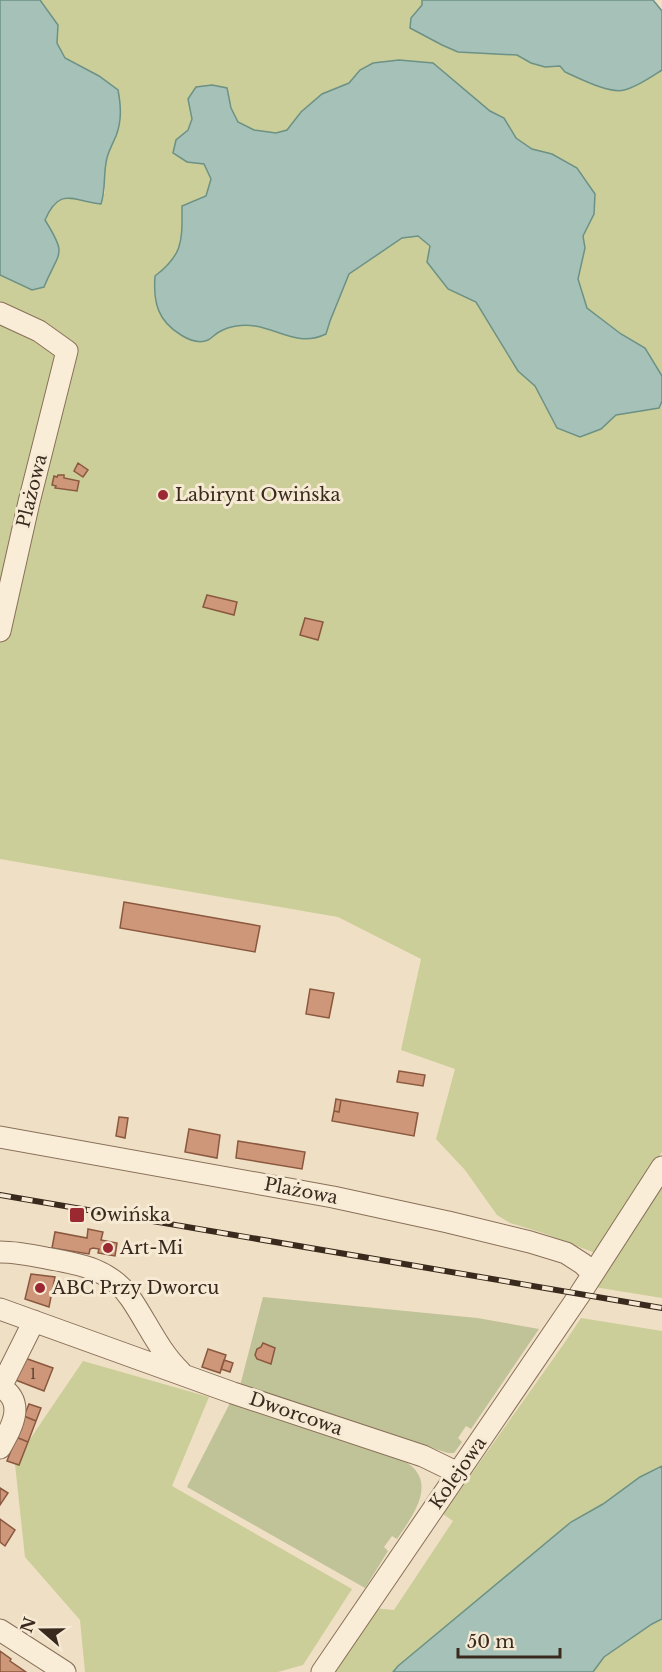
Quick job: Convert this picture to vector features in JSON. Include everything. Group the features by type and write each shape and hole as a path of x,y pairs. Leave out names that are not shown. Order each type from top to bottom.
{"street":[{"name":"Plażowa","path":"0,313 39,331 67,351 29,502 0,631"},
{"name":"Plażowa","path":"0,1137 289,1189 448,1222 566,1253 578,1260 593,1274"},
{"name":"Kolejowa","path":"322,1672 593,1274 662,1167"},
{"name":"Dworcowa","path":"0,1252 72,1262 106,1274 123,1288 156,1341 169,1359 186,1376"},
{"name":"Dworcowa","path":"0,1309 186,1376 423,1456 458,1473"},
{"path":"0,1448 12,1422 16,1404 10,1393 0,1387 34,1321"},
{"path":"139,1358 150,1351 156,1341"},
{"name":"Dworcowa","path":"406,1452 425,1469 442,1496"},
{"path":"0,1630 65,1672"}],"green space":[{"path":"40,0 422,0 422,5 411,18 428,37 442,45 517,55 531,63 545,67 560,66 565,72 602,88 618,91 634,87 662,70 662,376 645,348 621,334 587,308 578,279 585,248 583,236 594,214 552,154 532,149 516,138 504,118 490,111 360,70 349,83 322,94 301,112 287,130 276,133 254,130 238,122 231,108 188,99 191,122 176,140 187,162 204,164 212,179 206,196 182,206 180,246 172,260 155,276 207,340 220,331 240,325 256,326 284,335 326,334 349,274 402,238 418,236 430,247 448,288 476,302 518,371 535,386 557,428 601,429 616,415 659,408 662,401 662,1152 604,1236 595,1253 510,1223 497,1215 465,1170 436,1139 455,1069 401,1050 421,959 338,917 0,859 0,275 44,287 59,254 57,241 45,220 54,206 64,199 91,203 105,193 105,170 117,133 80,67 65,58 57,43 58,25"},
{"path":"662,1183 662,1298 594,1287"},
{"path":"263,1297 477,1318 539,1329 471,1429 466,1426 458,1438 462,1442 454,1453 448,1453 240,1386"},
{"path":"581,1318 662,1331 662,1466 640,1477 603,1504 570,1522 393,1672 331,1672 373,1608 394,1610 453,1521 443,1514"},
{"path":"83,1361 209,1397 172,1486 352,1589 303,1665 278,1672 85,1672 80,1620 25,1557 15,1464 19,1465 28,1442"},
{"path":"231,1401 404,1461 415,1469 422,1489 420,1499 397,1539 392,1536 384,1547 388,1551 365,1588 187,1487"},
{"path":"662,1619 662,1672 593,1672 604,1657"}],"water":[{"path":"0,0 40,0 58,25 57,43 65,58 99,76 118,90 120,102 119,124 107,158 101,204 68,198 56,202 45,220 57,241 59,253 44,287 32,290 0,275"},
{"path":"422,0 653,0 662,11 662,70 634,87 618,91 602,88 565,72 560,66 545,67 531,63 517,55 458,52 410,28 411,18 422,5"},
{"path":"399,60 433,63 490,111 504,118 516,138 532,149 552,154 577,168 595,194 594,214 583,236 585,248 578,279 587,308 621,334 645,348 662,376 662,401 659,408 616,415 601,429 580,437 557,428 535,386 518,371 476,302 448,289 427,262 430,246 418,236 402,238 349,274 326,334 316,338 298,338 246,325 227,328 208,340 198,341 181,335 167,324 156,303 155,276 171,261 179,246 182,206 206,196 211,179 204,164 187,162 173,153 176,140 188,130 192,119 188,99 196,87 212,85 227,88 231,108 238,122 254,130 276,133 287,130 301,112 322,94 349,83 360,70 373,63"},
{"path":"662,1466 662,1619 604,1657 593,1672 393,1672 571,1522 603,1504 640,1477"}],"building":[{"path":"78,463 88,470 83,477 74,471"},
{"path":"54,476 79,481 77,491 55,488 56,486 52,485"},
{"path":"207,595 237,602 234,615 203,607"},
{"path":"305,618 323,622 318,640 300,635"},
{"path":"124,902 260,926 255,952 120,928"},
{"path":"310,989 334,993 329,1018 306,1014"},
{"path":"399,1071 425,1075 423,1086 397,1082"},
{"path":"336,1099 341,1100 339,1112 334,1111"},
{"path":"341,1100 418,1113 414,1136 332,1121 334,1111 339,1112"},
{"path":"119,1117 128,1118 125,1138 116,1136"},
{"path":"189,1129 220,1135 217,1158 185,1152"},
{"path":"238,1141 305,1152 302,1169 236,1158"},
{"path":"88,1229 103,1232 101,1240 117,1243 115,1256 98,1253 99,1249 93,1248 90,1249 89,1254 52,1248 55,1232 87,1238"},
{"name":"ABC Przy Dworcu","path":"31,1274 55,1277 49,1307 25,1299"},
{"path":"263,1343 275,1348 271,1364 257,1359 255,1355"},
{"path":"208,1349 226,1355 220,1373 202,1367"},
{"path":"22,1357 53,1368 44,1391 13,1379"},
{"path":"224,1360 233,1363 230,1372 221,1369"},
{"path":"29,1404 41,1408 36,1421 24,1416"},
{"path":"24,1416 36,1421 28,1442 16,1437"},
{"path":"16,1437 28,1442 19,1465 7,1461"},
{"path":"0,1488 8,1493 0,1505"},
{"path":"0,1519 15,1530 5,1546 0,1542"},
{"path":"0,1651 11,1659 10,1661 26,1672 0,1672"}],"railway":[{"path":"0,1195 662,1308"}],"place":[{"name":"Labirynt Owińska","path":"163,495"},
{"name":"Owińska","path":"77,1215"},
{"name":"Art-Mi","path":"108,1248"},
{"name":"ABC Przy Dworcu","path":"40,1288"}]}
